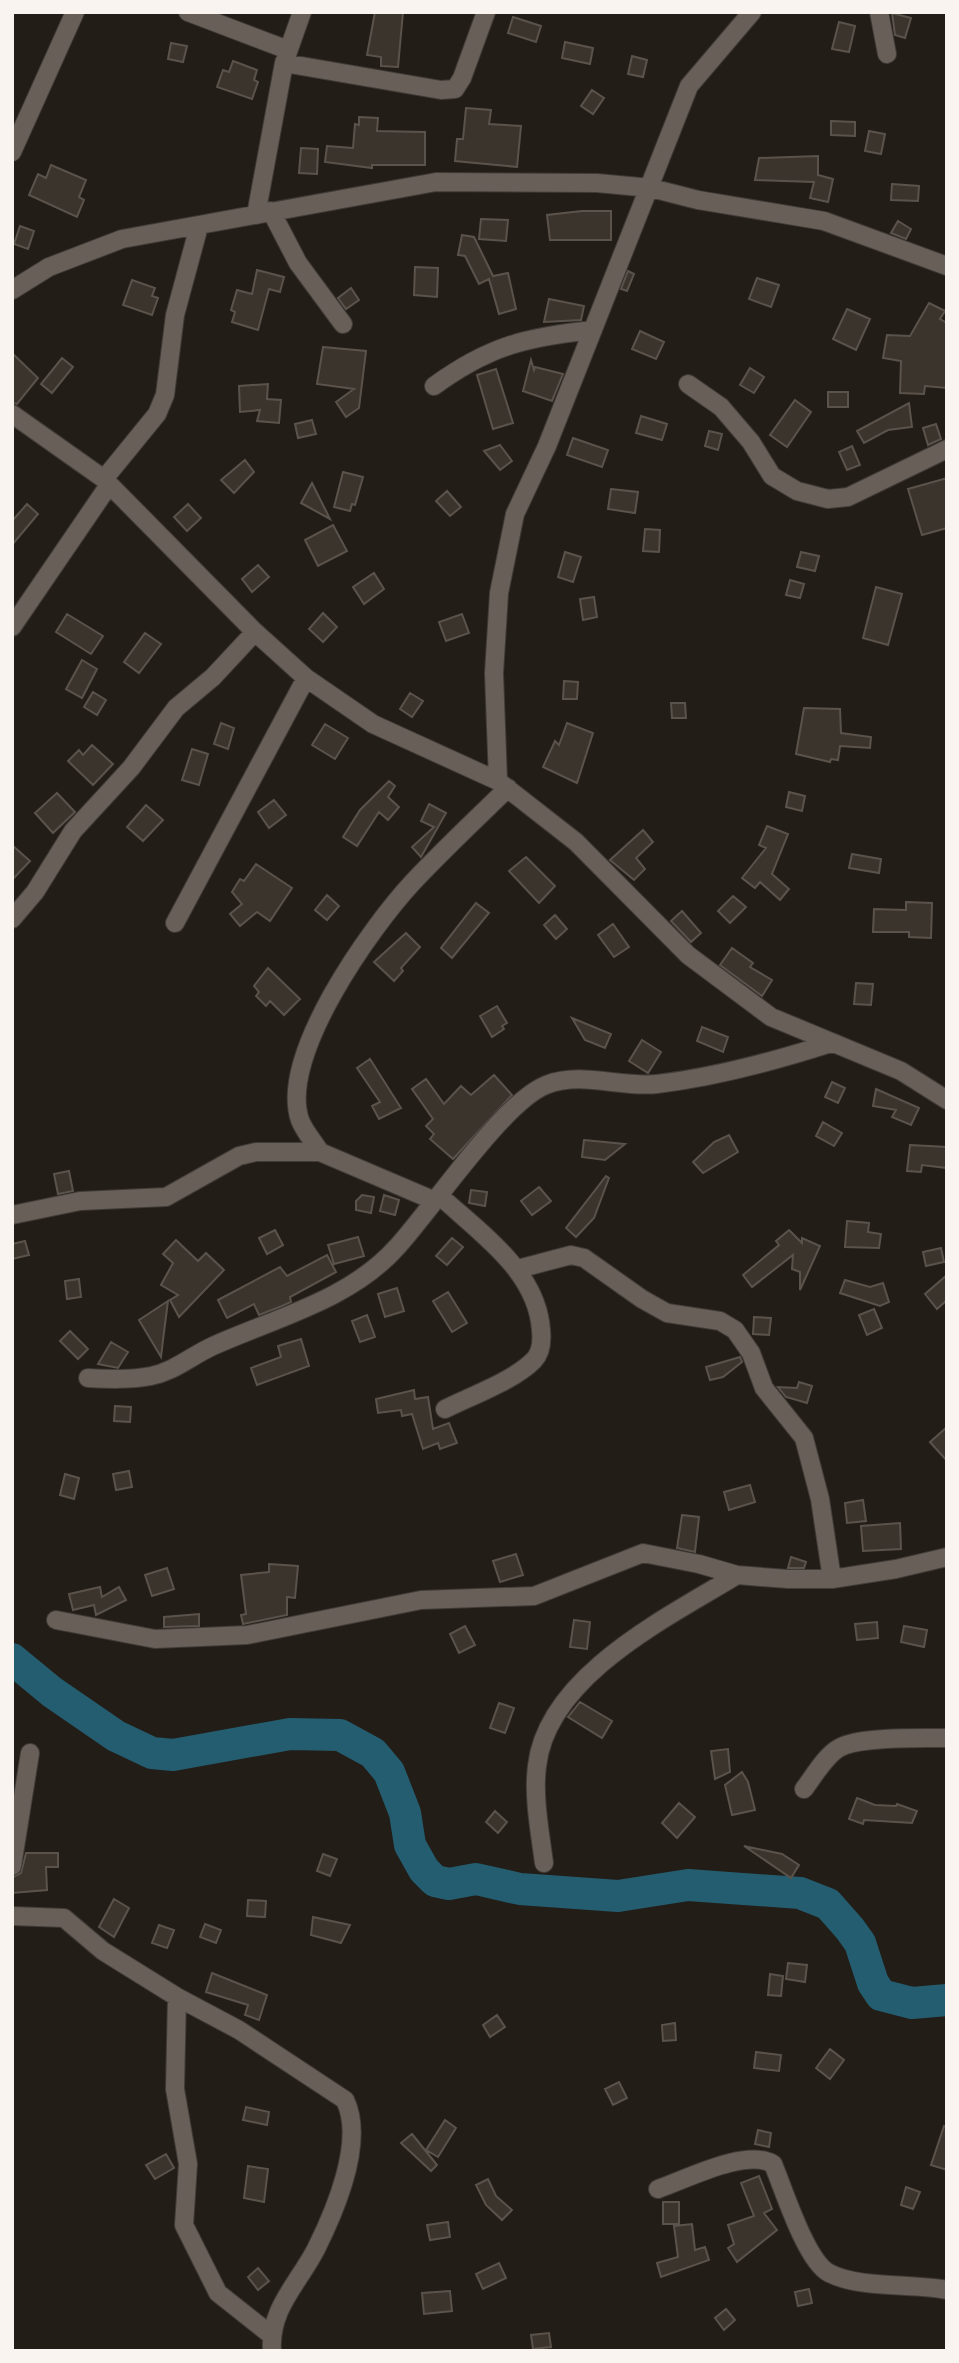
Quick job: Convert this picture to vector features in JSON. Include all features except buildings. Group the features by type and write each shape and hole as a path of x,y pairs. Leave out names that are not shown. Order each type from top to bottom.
{"street":[{"path":"12,152 75,12"},
{"path":"188,12 286,57 441,90 455,89 462,78 486,12"},
{"path":"302,12 286,57 263,213 343,324"},
{"path":"320,1152 300,1120 297,1098 303,1056 321,1017 369,935 412,883 503,785 494,673 499,593 515,514 547,446 689,86 752,12"},
{"path":"879,12 887,54"},
{"path":"12,290 49,267 122,239 436,182 597,183 651,188 698,200 824,221 947,266"},
{"path":"12,627 107,482 157,414 166,395 175,315 199,226"},
{"path":"434,386 469,361 516,343 548,335 593,330"},
{"path":"688,384 721,407 751,442 772,476 797,491 828,499 848,497 947,449"},
{"path":"12,414 107,482 255,632 306,678 373,724 503,785 576,842 688,955 771,1017 901,1071 947,1100"},
{"path":"12,919 35,892 73,831 131,768 176,708 213,677 255,632"},
{"path":"175,923 306,678"},
{"path":"88,1378 151,1376 176,1368 212,1347 257,1330 350,1286 396,1250 495,1128 523,1100 546,1085 577,1078 654,1084 774,1061 831,1043"},
{"path":"12,1215 48,1210 80,1201 166,1197 239,1156 256,1152 320,1152 438,1198 518,1269 540,1317 542,1343 537,1358 523,1369 445,1409"},
{"path":"518,1269 571,1255 584,1258 642,1300 667,1313 720,1321 736,1330 751,1353 764,1388 804,1438 820,1499 832,1579"},
{"path":"57,1620 155,1639 247,1635 421,1600 534,1596 643,1553 737,1575 832,1579 897,1569 947,1556"},
{"path":"544,1863 537,1766 546,1730 569,1696 629,1641 737,1575"},
{"path":"804,1790 832,1753 842,1745 903,1737 947,1738"},
{"path":"12,1866 30,1753"},
{"path":"12,1916 64,1919 103,1951 177,1997 239,2030 342,2096 347,2104 352,2144 347,2169 316,2249 280,2307 272,2343"},
{"path":"177,1997 175,2089 188,2164 184,2217 186,2234 218,2293 272,2343"},
{"path":"658,2189 746,2158 764,2159 773,2164 814,2260 829,2273 855,2280 947,2290"}],"waterway":[{"path":"12,1659 52,1692 116,1736 152,1753 173,1755 290,1734 340,1735 373,1753 389,1772 405,1813 410,1845 424,1870 435,1881 449,1884 476,1879 520,1889 618,1896 688,1885 800,1893 828,1904 850,1929 860,1943 873,1983 881,1995 912,2003 947,2000"}]}
